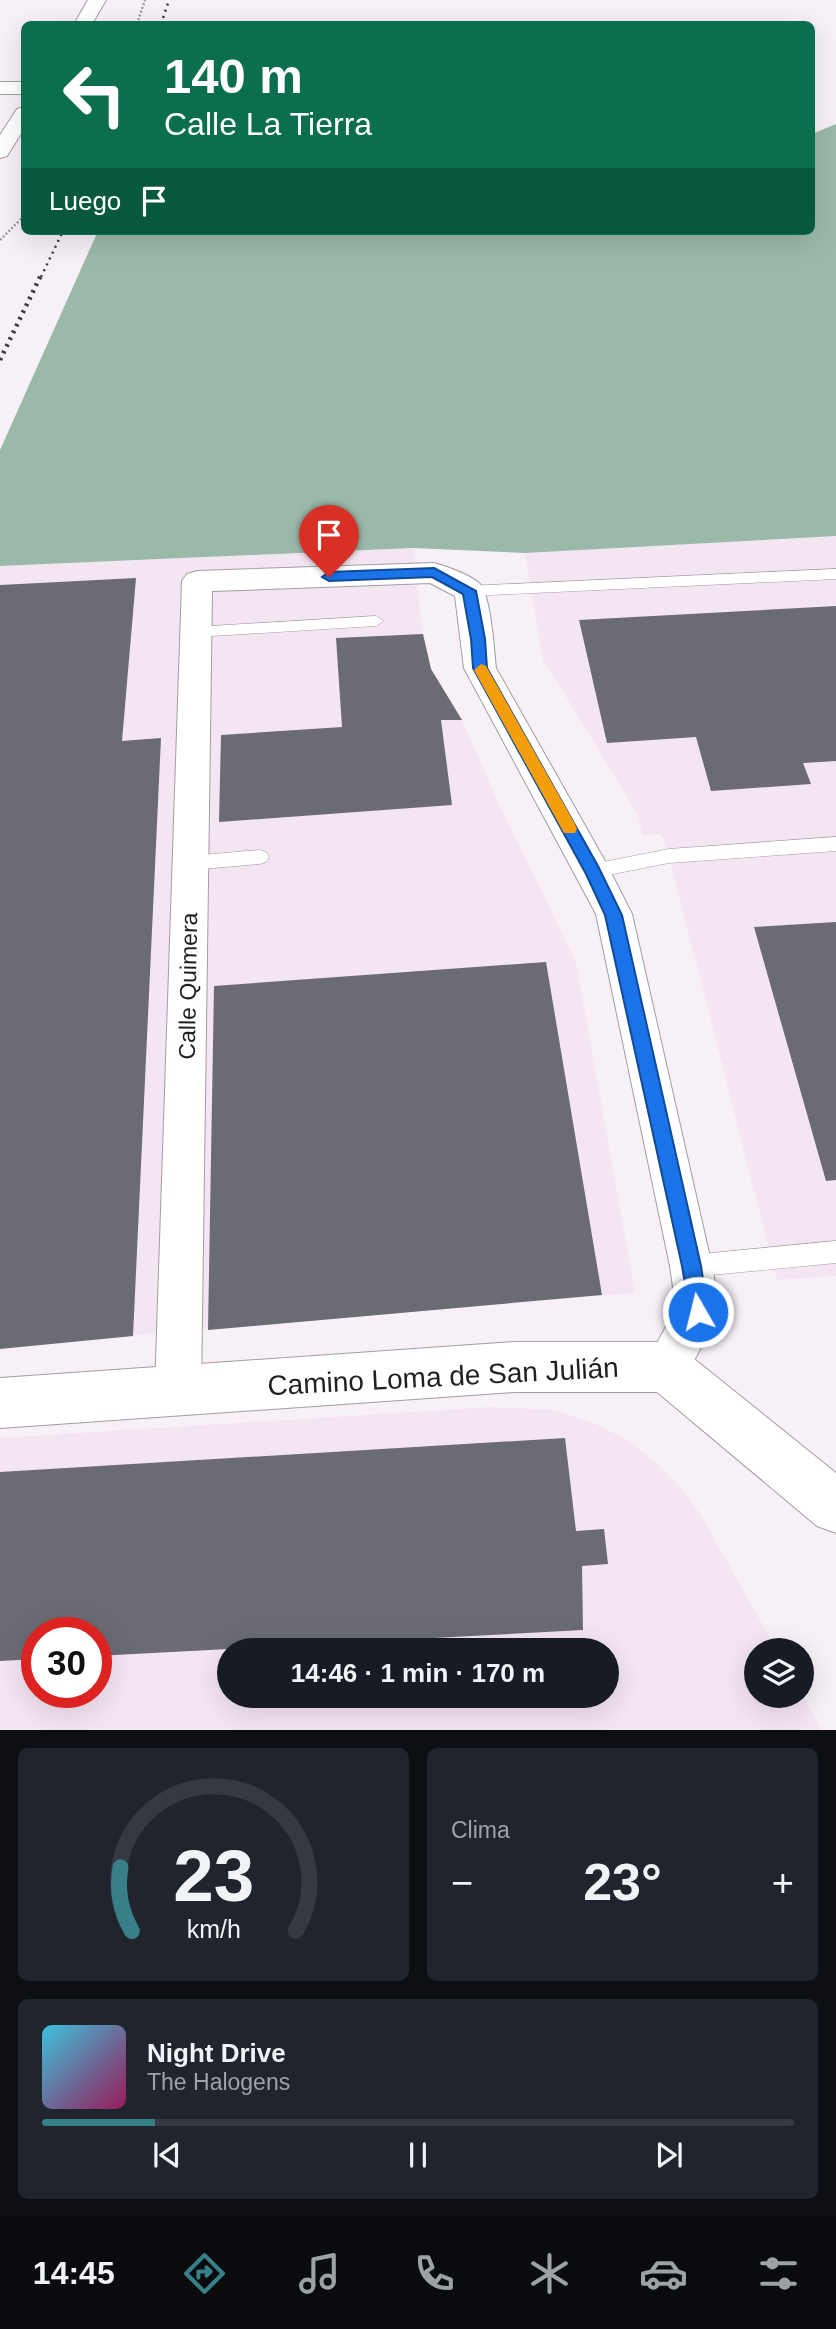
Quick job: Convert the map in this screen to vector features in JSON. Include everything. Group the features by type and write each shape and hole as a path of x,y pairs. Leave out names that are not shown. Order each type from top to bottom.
{"street":[{"path":"85,21 97,0"},
{"path":"0,88 21,88"},
{"path":"0,152 21,118"},
{"name":"Calle Quimera","path":"178,1390 197,582 434,573 469,591"},
{"path":"469,591 478,639 480,668 593,871 614,915 691,1266 698,1312 666,1367 836,1507"},
{"name":"Camino Loma de San Julián","path":"0,1403 514,1367 666,1367"}],"lane":[{"path":"469,591 836,574"},
{"path":"196,632 376,621"},
{"path":"593,871 669,856 836,844"},
{"path":"191,863 260,857"},
{"path":"691,1266 836,1252"}],"path":[{"path":"138,21 145,0"},
{"path":"0,240 21,219"}],"shaded area":[{"path":"836,536 836,1276 777,1280 669,856 661,834 642,835 637,813 543,659 525,553"},
{"path":"413,548 423,634 431,669 462,720 498,802 576,962 635,1293 133,1335 0,1349 0,566"},
{"path":"491,1407 554,1410 594,1423 630,1441 683,1490 702,1517 770,1638 744,1638 744,1708 810,1708 822,1730 0,1730 0,1438"}],"green space":[{"path":"836,124 836,536 525,553 413,548 0,566 0,450 96,235 815,235 815,133"}],"building":[{"path":"136,578 122,741 161,738 133,1336 0,1349 0,585"},
{"path":"836,606 836,761 803,763 811,784 711,791 696,737 607,743 579,620"},
{"path":"423,634 431,669 462,720 441,720 452,805 219,822 221,735 342,727 336,638"},
{"path":"836,922 836,1180 826,1181 754,927"},
{"path":"546,962 602,1295 208,1330 214,986"},
{"path":"565,1438 576,1531 604,1529 608,1564 582,1566 583,1630 433,1638 217,1638 217,1650 112,1655 112,1617 21,1617 21,1660 0,1661 0,1472"}],"railway":[{"path":"162,21 169,0"},
{"path":"41,277 61,235"},
{"path":"0,360 41,275"}],"slow traffic":[{"path":"481,670 569,829"}],"route":[{"path":"329,577 434,573 469,591 478,639 480,668 593,871 614,915 691,1266 698,1312"}]}
